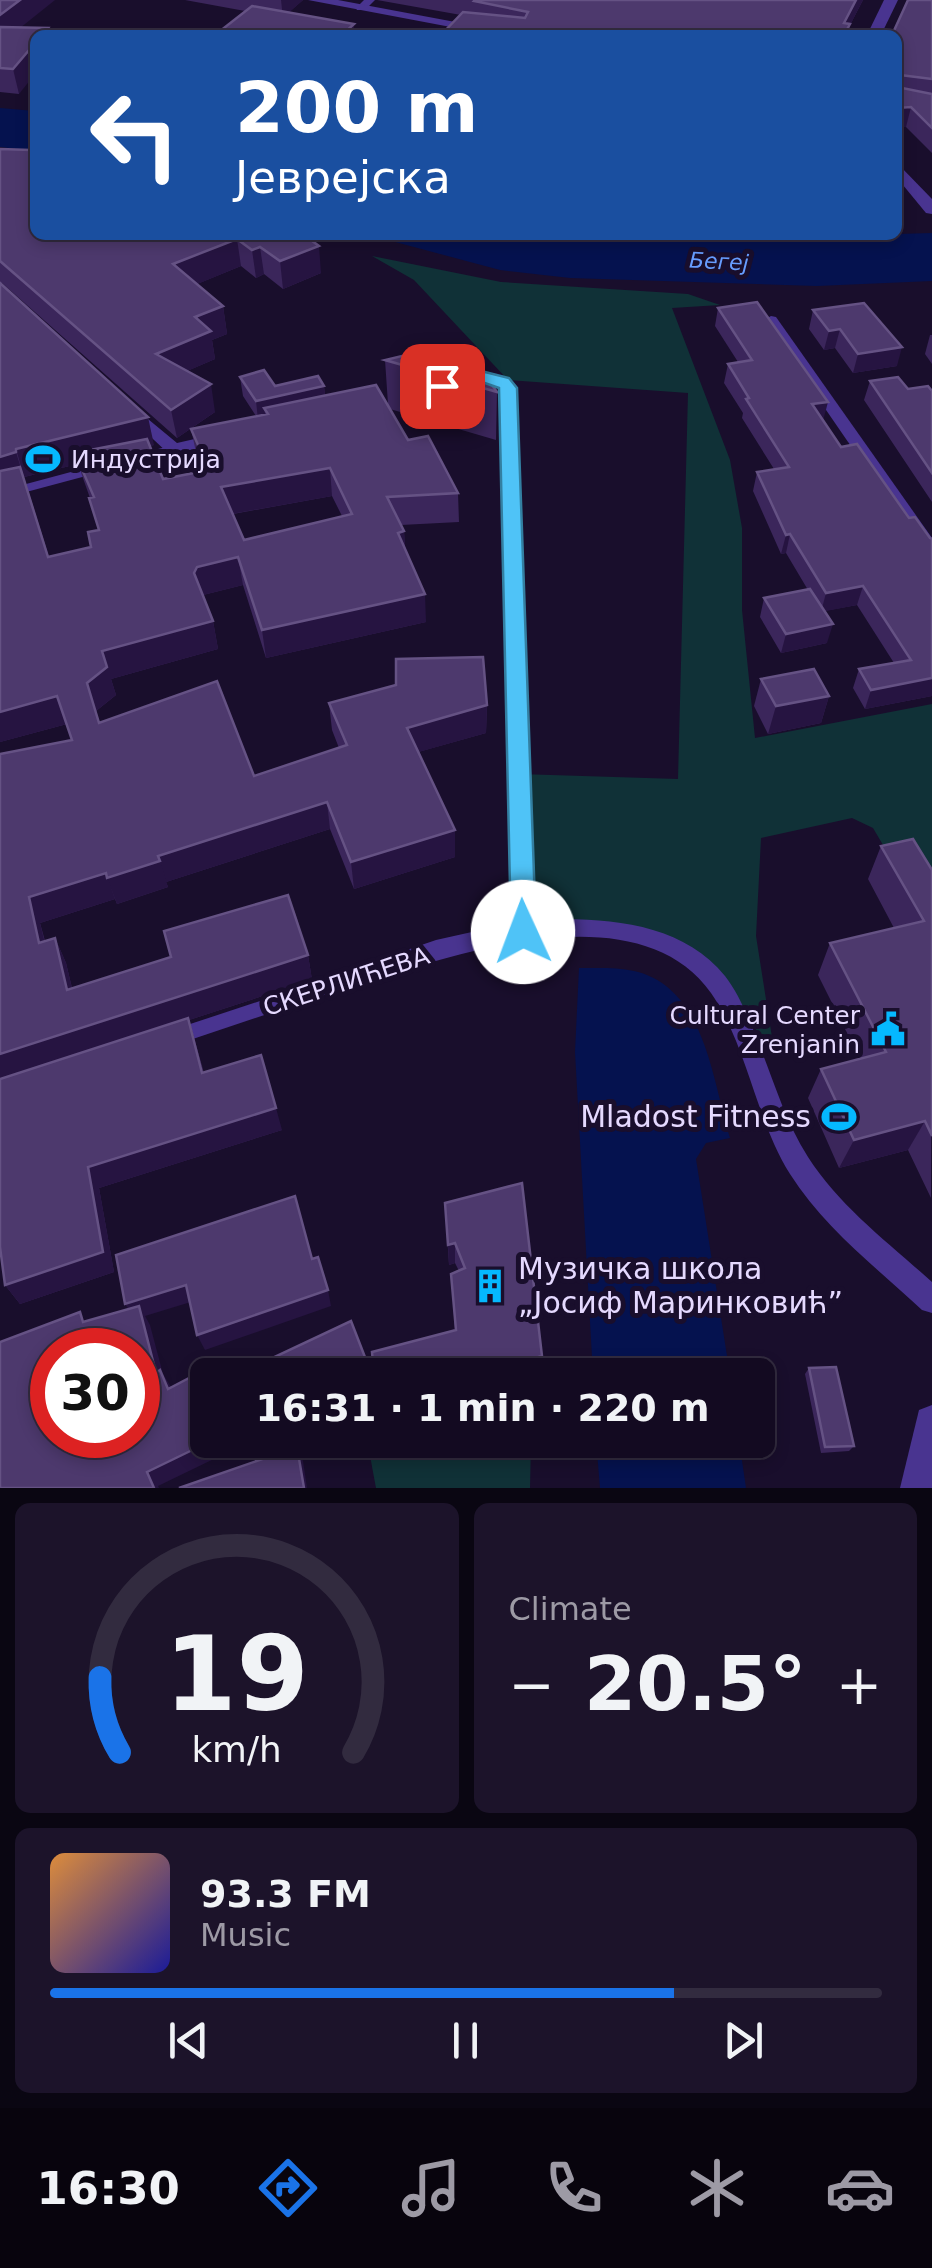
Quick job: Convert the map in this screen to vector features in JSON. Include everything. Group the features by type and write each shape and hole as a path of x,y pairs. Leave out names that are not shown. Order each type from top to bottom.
{"street":[{"path":"315,0 366,4 493,30"},
{"path":"876,30 891,0"},
{"path":"902,174 929,205"},
{"path":"771,320 932,551"},
{"path":"440,387 485,378 503,382 508,388 523,932"},
{"path":"116,396 174,449"},
{"path":"122,462 241,433"},
{"path":"0,495 106,467"},
{"path":"912,522 932,519"},
{"name":"СКЕРЛИЋЕВА","path":"148,1046 466,941 523,932 628,932 656,939 697,962 719,987 782,1137 804,1173 826,1201 932,1300"},
{"path":"918,1488 932,1423"}],"green space":[{"path":"372,256 501,282 688,294 720,305 672,308 730,460 742,528 742,610 755,738 932,704 932,928 873,828 852,818 761,838 756,936 774,1050 697,962 656,939 523,932 519,774 678,779 688,393 508,380 414,280"},
{"path":"370,1458 531,1458 530,1488 376,1488"}],"water":[{"path":"0,108 30,111 30,150 0,147"},
{"name":"Бегеј","path":"932,233 932,281 817,286 570,278 500,270 388,240 902,240 902,234"},
{"path":"579,968 634,971 658,980 691,1015 710,1063 730,1138 706,1143 696,1159 727,1358 592,1358 575,1052"},
{"path":"598,1458 742,1458 746,1488 600,1488"}],"building":[{"path":"0,0 20,0 0,15"},
{"path":"856,0 844,23 850,24 847,30 446,30 463,12 525,18 528,12 474,1"},
{"path":"908,0 932,0 932,79 902,75 902,30 894,30"},
{"path":"252,6 354,24 347,30 221,30"},
{"path":"0,27 48,28 30,30 30,49 13,69 0,68"},
{"path":"902,88 932,94 932,128 911,107 902,108"},
{"path":"0,149 30,150 30,240 234,240 173,264 223,306 195,317 211,331 156,354 211,384 171,410 0,261"},
{"path":"238,240 311,240 319,246 280,261 260,247 252,250"},
{"path":"0,283 148,417 16,449 0,457"},
{"path":"757,302 828,402 812,404 841,447 857,444 909,518 915,517 932,539 932,678 871,690 859,669 911,660 863,586 826,593 790,534 786,535 757,472 789,467 728,364 752,360 718,308"},
{"path":"864,303 902,347 858,354 840,329 829,331 813,310"},
{"path":"427,350 477,364 497,392 385,360"},
{"path":"264,370 275,386 318,376 324,386 256,401 240,377"},
{"path":"898,377 908,389 928,386 932,391 932,473 870,381"},
{"path":"376,385 408,440 428,436 458,493 387,497 404,531 398,533 425,594 262,630 238,557 197,567 194,573 213,621 102,651 107,667 87,683 99,723 217,681 254,776 347,745 329,703 396,685 396,659 483,657 487,705 407,728 455,830 351,862 327,802 158,856 160,861 107,878 106,873 29,897 39,943 55,938 67,990 171,957 164,931 288,895 308,955 0,1054 0,754 72,740 57,696 0,712 0,471 20,467 48,557 91,547 88,532 99,530 89,498 94,497 75,453 147,439 163,479 209,470 191,429 268,414 264,408","holes":["330,468 352,514 244,540 221,487"]},
{"path":"810,589 833,624 786,634 764,598"},
{"path":"814,669 829,696 776,706 761,679"},
{"name":"Cultural Center Zrenjanin","path":"913,839 932,870 932,1136 925,1121 854,1140 821,1069 886,1052 830,943 924,921 881,846"},
{"path":"188,1018 202,1073 261,1055 276,1108 88,1167 103,1252 5,1285 0,1247 0,1079"},
{"name":"Музичка школа „Јосиф Маринковић”","path":"522,1183 542,1356 373,1358 372,1352 456,1330 451,1274 465,1268 455,1243 448,1245 445,1203"},
{"path":"295,1196 312,1259 318,1257 328,1290 197,1335 186,1285 125,1304 116,1255"},
{"path":"139,1306 145,1328 37,1328 80,1312 83,1322"},
{"path":"351,1321 365,1358 272,1358"},
{"path":"30,1331 30,1458 160,1458 160,1370 168,1389 190,1378 190,1451 147,1472 154,1488 0,1488 0,1342"},
{"path":"836,1367 854,1446 825,1447 809,1368"},
{"path":"265,1458 299,1458 304,1488 179,1488"}],"place":[{"name":"Индустрија","path":"43,459"},
{"name":"Cultural Center Zrenjanin","path":"888,1029"},
{"name":"Mladost Fitness","path":"839,1117"},
{"name":"Музичка школа „Јосиф Маринковић”","path":"490,1286"}],"route":[{"path":"442,386 485,378 503,382 508,388 523,932"}]}
